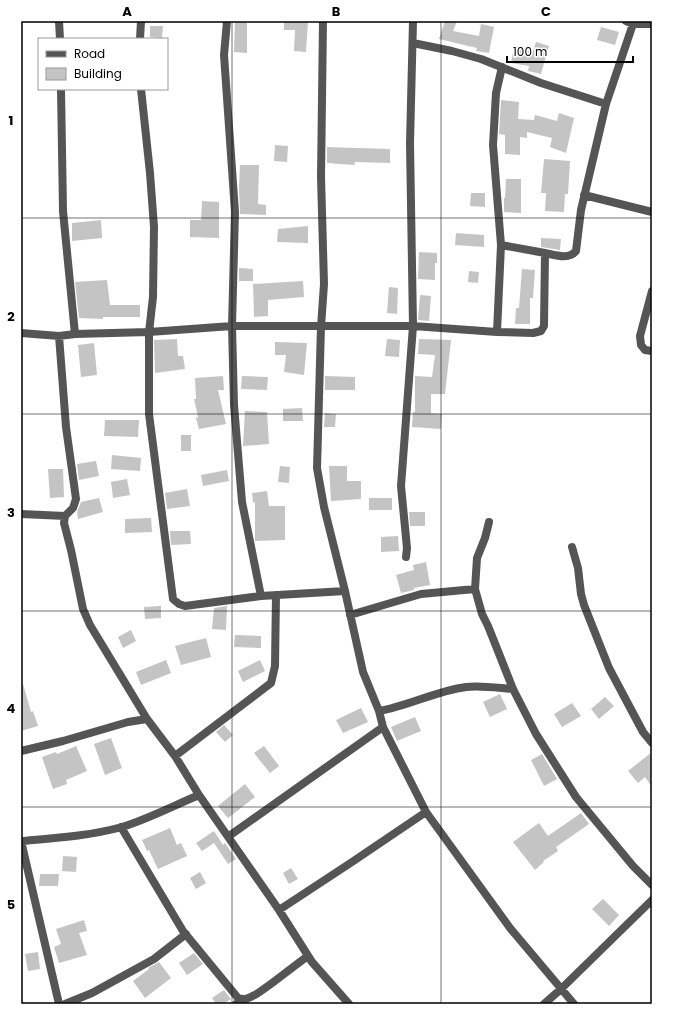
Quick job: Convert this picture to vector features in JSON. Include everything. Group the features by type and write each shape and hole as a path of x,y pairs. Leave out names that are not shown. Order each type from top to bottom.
{"street":[{"path":"59,21 60,38"},
{"path":"140,38 141,21"},
{"path":"227,21 224,55 234,212 232,326 234,405 241,489 261,596"},
{"path":"323,21 321,177 324,284 320,327 317,468 324,507 363,672 379,711 383,727 426,812 510,928 574,1004"},
{"path":"406,557 407,548 401,486 413,326 410,164 413,21"},
{"path":"501,245 569,256 576,251 584,195 606,104 631,22 652,24"},
{"path":"413,43 452,51 502,67 541,83 606,104"},
{"path":"497,332 501,245 494,145 496,93 502,67"},
{"path":"61,90 63,212 75,334"},
{"path":"141,90 154,227 153,297 149,332 149,414 173,599 179,604 185,606 261,596 345,591"},
{"path":"584,195 652,212"},
{"path":"21,333 59,336 75,334 149,332 232,326 413,326 533,333 541,331 544,326 545,253"},
{"path":"652,291 640,336 641,345 645,350 652,351"},
{"path":"59,336 66,427 76,499 73,508 65,516 64,523 72,550 83,609 90,625 147,719 175,756 198,795 229,836 312,962 349,1004"},
{"path":"21,514 65,516"},
{"path":"489,522 485,538 477,558 475,589 482,614 513,688 536,734 576,797 633,866 652,885"},
{"path":"572,546 578,568 581,594 584,605 609,668 643,732 652,742"},
{"path":"350,615 421,594 475,589"},
{"path":"175,756 271,683 275,666 276,595"},
{"path":"379,711 395,708 467,686 513,688"},
{"path":"21,751 128,722 147,719"},
{"path":"229,836 383,727"},
{"path":"60,1004 21,841 84,835 121,827 147,818 198,795"},
{"path":"279,910 426,812"},
{"path":"121,827 186,934 240,1002 259,993 308,956"},
{"path":"544,1004 652,900"},
{"path":"65,1004 92,993 154,958 186,934"}],"building":[{"path":"235,21 247,21 247,53 234,52"},
{"path":"284,21 308,21 306,52 294,51 295,30 284,30"},
{"path":"445,21 457,21 453,31 479,36 481,24 494,27 489,53 476,51 477,48 439,39"},
{"path":"150,26 163,26 162,38 150,37"},
{"path":"601,27 619,32 615,45 597,40"},
{"path":"536,42 549,46 541,74 528,71 529,66 511,63 514,48 533,51"},
{"path":"501,100 519,102 518,119 534,120 535,115 557,121 559,113 574,118 566,153 550,147 552,138 527,132 527,138 520,137 520,155 505,154 505,135 499,134"},
{"path":"275,145 288,146 287,162 274,161"},
{"path":"327,147 390,149 390,163 355,162 354,165 327,163"},
{"path":"544,159 570,161 568,194 565,194 564,212 545,211 546,193 541,193"},
{"path":"240,165 259,165 258,204 266,205 266,215 240,214"},
{"path":"506,179 521,179 521,213 504,212"},
{"path":"471,193 485,193 485,207 470,206"},
{"path":"202,201 219,202 219,238 190,237 190,220 201,220"},
{"path":"101,220 102,238 72,241 72,223"},
{"path":"308,226 308,243 277,242 278,229"},
{"path":"456,233 484,235 484,247 455,245"},
{"path":"541,238 561,239 560,250 541,247"},
{"path":"419,252 437,253 437,263 435,263 435,280 418,279"},
{"path":"239,268 253,269 253,281 239,281"},
{"path":"522,269 535,270 533,298 530,298 530,324 515,324 516,308 519,308"},
{"path":"469,271 479,272 478,283 468,282"},
{"path":"107,280 110,305 140,305 140,317 103,317 103,319 79,318 75,282"},
{"path":"303,281 304,297 268,300 268,316 254,317 253,284"},
{"path":"389,287 398,288 397,314 387,313"},
{"path":"420,295 431,296 429,321 418,320"},
{"path":"177,339 178,356 183,356 185,369 155,373 154,340"},
{"path":"387,339 400,340 399,357 385,356"},
{"path":"419,339 451,340 445,394 431,394 431,413 442,414 441,429 412,427 413,412 415,412 415,376 432,377 435,355 418,354"},
{"path":"275,342 307,343 304,375 284,372 286,355 275,355"},
{"path":"94,343 97,375 81,377 78,345"},
{"path":"223,376 224,390 218,390 226,424 199,429 194,399 196,399 195,378"},
{"path":"242,376 268,377 267,390 241,389"},
{"path":"325,376 355,377 355,390 325,390"},
{"path":"302,408 303,421 283,421 283,409"},
{"path":"245,411 267,412 269,444 243,446"},
{"path":"325,413 336,414 335,427 324,427"},
{"path":"105,420 139,420 138,437 104,436"},
{"path":"181,435 191,435 191,451 181,451"},
{"path":"112,455 141,458 140,471 111,469"},
{"path":"96,461 99,476 79,480 77,464"},
{"path":"280,466 290,467 289,483 278,482"},
{"path":"329,466 347,466 347,481 361,481 361,499 331,501"},
{"path":"48,469 63,469 64,497 50,498"},
{"path":"227,470 229,481 203,486 201,475"},
{"path":"127,479 130,495 113,498 111,482"},
{"path":"187,489 190,506 167,509 165,493"},
{"path":"267,491 269,506 285,506 285,540 255,541 255,502 253,503 252,493"},
{"path":"99,498 103,512 78,519 77,512 81,502"},
{"path":"369,498 392,498 392,510 369,510"},
{"path":"409,512 425,512 425,526 410,526"},
{"path":"151,518 152,532 125,533 125,519"},
{"path":"170,531 190,531 191,544 171,545"},
{"path":"398,536 399,551 381,552 381,537"},
{"path":"426,562 430,585 414,588 414,590 401,593 396,575 414,570 413,565"},
{"path":"161,606 161,618 145,619 144,607"},
{"path":"227,606 226,630 212,629 214,608"},
{"path":"131,630 136,641 123,648 118,637"},
{"path":"235,635 261,636 261,648 234,647"},
{"path":"206,638 211,657 181,665 175,646"},
{"path":"166,660 171,673 141,685 136,672"},
{"path":"260,660 265,671 243,682 238,671"},
{"path":"21,684 23,684 31,712 33,711 38,726 21,731"},
{"path":"500,694 507,709 490,717 483,702"},
{"path":"605,697 614,706 599,719 591,709"},
{"path":"572,703 581,716 562,727 554,714"},
{"path":"361,708 368,722 343,733 336,720"},
{"path":"415,717 421,731 397,741 391,727"},
{"path":"224,725 233,735 225,742 216,732"},
{"path":"111,738 122,768 105,775 94,744"},
{"path":"76,746 87,771 66,780 67,784 53,789 42,757 56,752 57,754"},
{"path":"264,746 279,766 270,773 254,753"},
{"path":"652,752 652,787 645,777 638,783 628,771"},
{"path":"542,754 557,779 544,786 531,760"},
{"path":"245,784 255,797 228,818 218,806"},
{"path":"581,813 589,824 556,847 558,851 543,861 544,862 535,870 513,842 539,823 548,836"},
{"path":"170,828 177,845 181,843 187,856 158,869 149,850 147,851 142,840"},
{"path":"214,831 223,845 225,843 236,859 228,864 214,843 202,851 196,843"},
{"path":"63,856 77,857 76,872 62,871"},
{"path":"291,868 298,879 289,884 283,873"},
{"path":"200,872 206,883 196,889 190,878"},
{"path":"40,874 59,874 58,886 39,886"},
{"path":"603,899 619,915 609,926 592,909"},
{"path":"84,920 87,931 79,933 87,955 59,963 54,947 61,944 56,929"},
{"path":"38,952 40,969 28,971 25,954"},
{"path":"194,953 203,964 187,975 179,963"},
{"path":"159,962 171,978 145,998 133,981 149,969 148,968"},
{"path":"224,990 231,999 223,1004 216,1004 212,998"}]}
